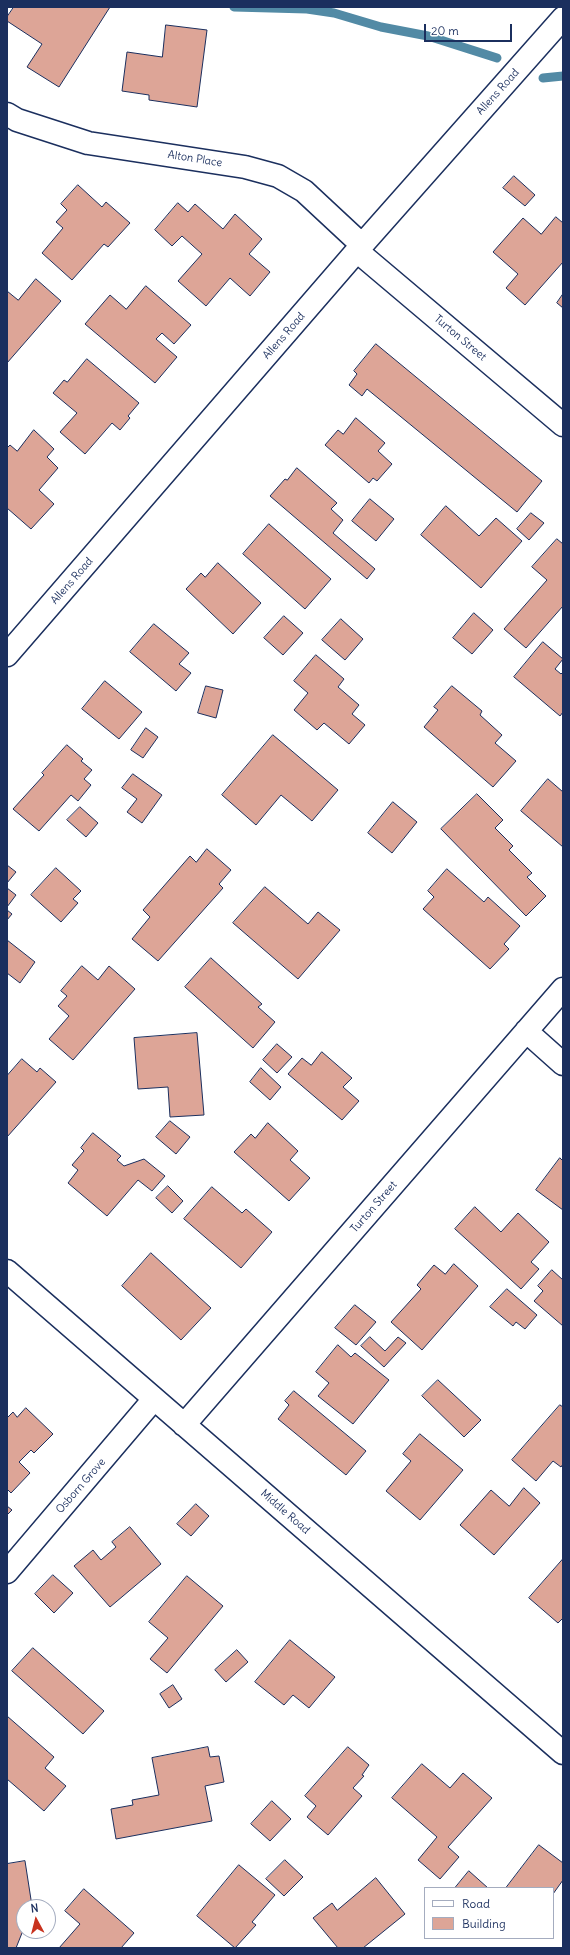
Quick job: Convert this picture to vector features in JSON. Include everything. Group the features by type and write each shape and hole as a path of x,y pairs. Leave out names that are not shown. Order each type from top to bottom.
{"street":[{"name":"Allens Road","path":"7,655 360,248 563,18"},
{"name":"Alton Place","path":"7,114 17,120 88,143 246,167 278,176 304,191 360,248"},
{"name":"Turton Street","path":"360,248 563,425"},
{"name":"Turton Street","path":"184,1425 563,989"},
{"path":"526,1031 563,1064"},
{"name":"Middle Road","path":"7,1271 563,1753"},
{"name":"Osborn Grove","path":"7,1572 154,1399"}],"building":[{"path":"14,7 110,7 59,87 27,67 42,44 7,21 7,17"},
{"path":"166,25 207,30 197,107 149,100 149,95 122,91 127,52 162,57"},
{"path":"514,176 535,195 525,206 503,188"},
{"path":"78,185 102,207 106,202 130,223 108,247 104,244 72,280 42,253 63,228 56,222 67,210 61,204"},
{"path":"178,203 188,212 195,204 223,229 235,214 262,239 249,254 270,272 250,296 230,278 206,306 178,281 202,254 182,236 172,246 155,230"},
{"path":"556,217 563,223 563,262 525,305 506,288 518,274 493,252 523,218 541,234"},
{"path":"36,279 61,301 7,363 7,291 18,300"},
{"path":"146,286 191,325 174,344 162,333 156,339 177,357 155,383 85,324 110,295 126,309"},
{"path":"563,294 563,308 557,303"},
{"path":"376,344 542,481 517,512 367,389 362,396 349,385 357,374 354,371"},
{"path":"87,359 139,403 128,416 130,418 120,430 112,423 85,454 60,432 77,413 53,393 64,380 67,382"},
{"path":"356,418 385,443 378,451 392,464 377,481 373,478 369,483 325,445 338,430 343,434"},
{"path":"34,430 54,449 47,457 58,468 39,490 54,504 31,529 7,508 7,448 10,445 17,451"},
{"path":"297,468 337,503 331,509 343,520 333,533 375,569 367,579 270,496"},
{"path":"370,499 394,519 376,541 352,521"},
{"path":"446,506 479,536 496,518 522,541 481,588 421,535"},
{"path":"531,513 544,523 529,540 517,529"},
{"path":"269,524 331,579 305,609 243,554"},
{"path":"557,539 563,544 563,606 526,648 504,629 547,580 532,567"},
{"path":"218,563 261,603 233,634 186,589 201,573 205,577"},
{"path":"474,613 493,630 472,654 453,638"},
{"path":"284,616 303,633 283,655 264,638"},
{"path":"341,619 363,639 345,660 322,640"},
{"path":"154,624 189,653 179,664 191,673 176,691 130,652"},
{"path":"543,642 563,659 555,669 561,674 563,672 563,712 560,716 514,677"},
{"path":"316,655 344,679 338,687 359,705 352,714 365,725 349,744 324,723 317,730 294,710 308,693 294,681"},
{"path":"105,681 142,712 119,739 82,709"},
{"path":"206,686 223,690 216,718 198,713"},
{"path":"452,686 482,711 480,715 502,735 495,743 516,761 493,787 424,727 438,710 434,707"},
{"path":"146,728 158,737 143,758 131,750"},
{"path":"273,735 338,790 312,821 281,795 256,825 222,795"},
{"path":"67,745 83,759 81,761 92,770 84,779 91,785 78,801 71,795 39,831 13,809 44,775 42,773"},
{"path":"133,774 162,795 142,823 127,812 137,799 122,788"},
{"path":"548,779 563,792 563,847 521,811"},
{"path":"477,794 503,820 495,828 513,846 509,850 532,873 527,877 546,896 526,916 441,829"},
{"path":"393,802 417,822 392,853 368,833"},
{"path":"80,807 98,823 86,837 67,820"},
{"path":"207,849 231,870 219,884 223,888 158,961 132,939 150,917 143,910 190,856 196,862"},
{"path":"7,865 16,872 7,883"},
{"path":"56,868 81,891 73,899 78,903 61,922 31,895"},
{"path":"447,869 484,902 488,897 520,926 504,944 509,949 490,969 423,909 434,897 428,891"},
{"path":"265,887 308,924 318,912 340,930 298,979 233,923"},
{"path":"7,888 16,895 7,907"},
{"path":"7,910 12,914 7,920"},
{"path":"7,940 35,962 20,983 7,973"},
{"path":"211,958 262,1004 258,1007 275,1022 253,1048 185,987"},
{"path":"82,966 98,980 109,966 135,989 73,1060 49,1039 69,1016 58,1006 67,996 61,991"},
{"path":"197,1033 204,1115 170,1117 168,1087 138,1089 134,1038"},
{"path":"277,1044 292,1057 277,1073 263,1060"},
{"path":"322,1052 352,1078 343,1087 359,1101 342,1120 288,1074 302,1058 311,1065"},
{"path":"22,1059 37,1072 40,1068 56,1082 7,1137 7,1076"},
{"path":"261,1068 281,1087 270,1100 250,1082"},
{"path":"170,1121 190,1137 176,1154 156,1137"},
{"path":"268,1123 298,1151 290,1160 310,1178 289,1201 234,1152 251,1134 255,1138"},
{"path":"93,1133 121,1156 117,1160 124,1166 144,1159 165,1176 152,1191 138,1180 107,1216 68,1183 78,1170 72,1165 84,1151 81,1148"},
{"path":"560,1158 563,1161 563,1210 536,1190"},
{"path":"168,1186 183,1201 172,1213 156,1198"},
{"path":"212,1187 242,1213 246,1209 272,1232 241,1268 184,1219"},
{"path":"475,1207 501,1232 518,1213 549,1242 531,1262 539,1269 521,1289 455,1229"},
{"path":"151,1253 211,1308 181,1340 122,1286"},
{"path":"454,1264 478,1286 422,1350 391,1322 421,1289 417,1285 434,1265 445,1274"},
{"path":"552,1270 563,1280 563,1326 534,1301 543,1291 538,1286"},
{"path":"507,1289 537,1315 525,1329 516,1322 513,1326 490,1307"},
{"path":"355,1305 376,1322 356,1345 335,1328"},
{"path":"370,1337 385,1351 398,1337 406,1343 384,1367 361,1346"},
{"path":"338,1345 351,1357 355,1353 389,1380 353,1424 318,1396 329,1383 316,1372"},
{"path":"438,1380 481,1420 464,1437 422,1396"},
{"path":"294,1391 366,1451 346,1475 278,1419 289,1405 285,1401"},
{"path":"560,1405 563,1407 563,1464 561,1467 553,1461 536,1481 512,1460"},
{"path":"26,1408 53,1434 34,1453 31,1450 19,1462 30,1473 11,1493 7,1489 7,1418 13,1412 17,1417"},
{"path":"420,1434 463,1470 420,1520 386,1491 411,1461 403,1454"},
{"path":"524,1488 540,1503 494,1555 460,1525 491,1490 509,1506"},
{"path":"196,1504 209,1516 191,1536 177,1524"},
{"path":"7,1506 12,1510 7,1515"},
{"path":"130,1527 161,1564 110,1607 74,1566 93,1550 101,1560 116,1547 112,1542"},
{"path":"563,1559 563,1618 558,1623 529,1598"},
{"path":"53,1575 73,1593 54,1613 35,1594"},
{"path":"187,1576 223,1606 167,1673 150,1659 168,1638 149,1622"},
{"path":"290,1640 335,1677 309,1708 293,1695 284,1705 255,1682"},
{"path":"33,1648 104,1711 83,1734 12,1671"},
{"path":"237,1650 248,1662 226,1682 215,1670"},
{"path":"173,1685 182,1699 169,1708 160,1694"},
{"path":"7,1716 54,1757 45,1768 66,1786 44,1811 7,1779"},
{"path":"208,1747 210,1757 219,1756 224,1782 205,1786 212,1821 116,1839 111,1809 133,1805 132,1800 159,1795 152,1758"},
{"path":"348,1747 369,1765 362,1775 364,1776 353,1788 362,1796 328,1835 307,1817 316,1806 305,1796"},
{"path":"422,1764 450,1788 463,1773 492,1798 448,1847 459,1857 440,1879 418,1860 437,1837 392,1798"},
{"path":"272,1801 291,1819 270,1841 251,1824"},
{"path":"539,1845 563,1863 563,1880 554,1893 554,1887 507,1887"},
{"path":"285,1860 303,1877 284,1896 266,1879"},
{"path":"25,1861 31,1899 16,1899 16,1939 20,1939 16,1948 7,1948 7,1864"},
{"path":"239,1865 275,1895 252,1922 256,1925 235,1948 197,1916"},
{"path":"469,1871 487,1887 456,1887"},
{"path":"376,1878 405,1914 363,1948 338,1948 313,1918 332,1903 337,1910"},
{"path":"84,1889 134,1933 121,1948 59,1948 80,1924 65,1911"}],"waterway":[{"path":"234,7 307,9 334,13 381,27 428,36 497,58"},
{"path":"543,78 563,76"}]}
